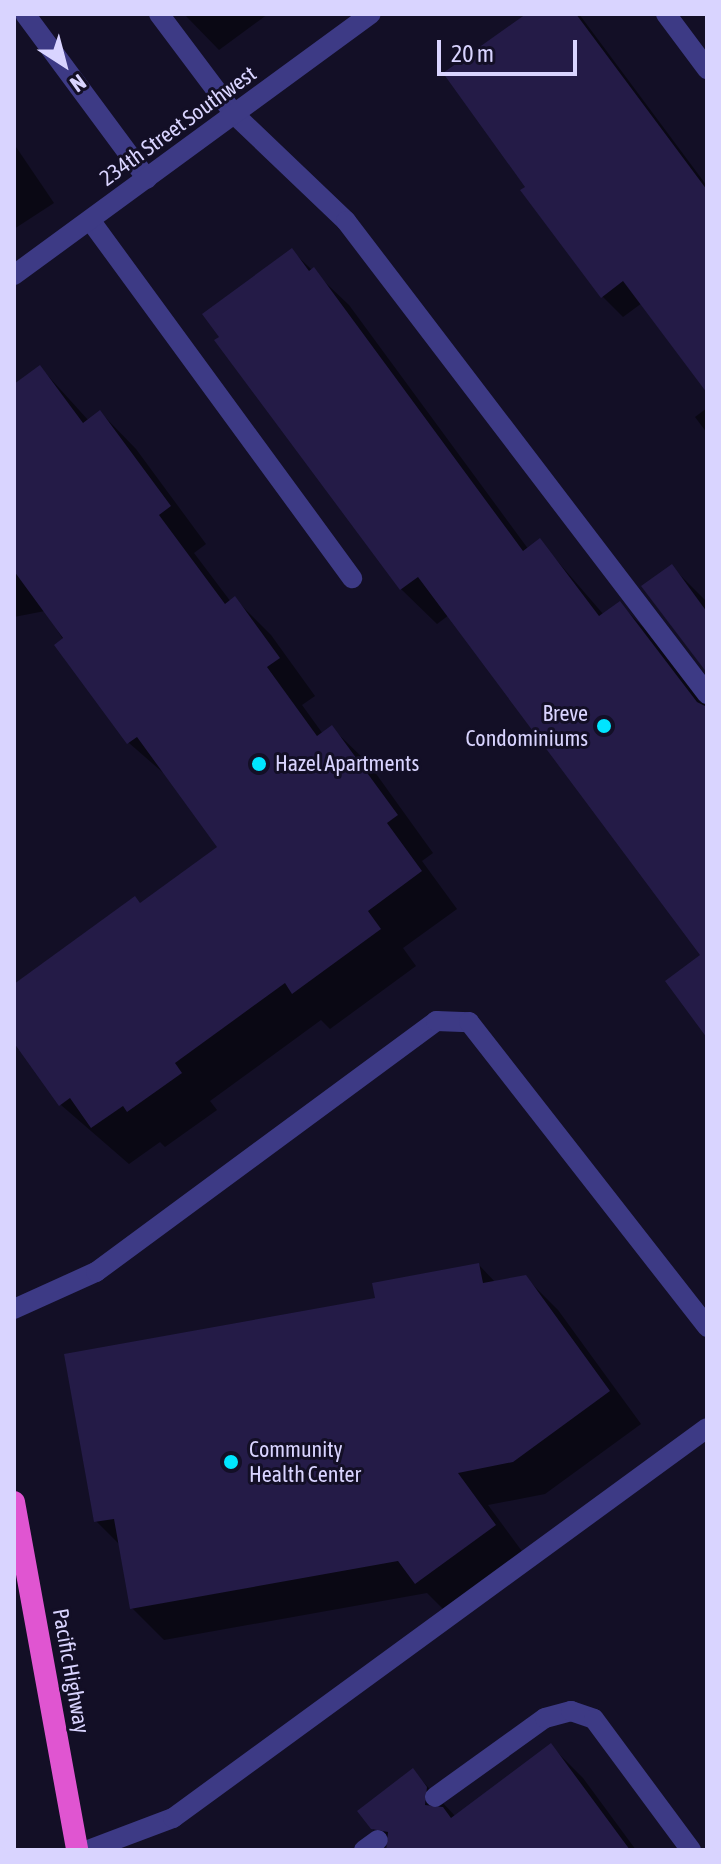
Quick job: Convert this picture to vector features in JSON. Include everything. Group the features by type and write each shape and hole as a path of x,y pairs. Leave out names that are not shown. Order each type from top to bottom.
{"highway":[{"name":"Pacific Highway","path":"14,1502 77,1850"}],"street":[{"path":"25,14 147,179"},
{"path":"159,14 234,114 346,221 707,694"},
{"name":"234th Street Southwest","path":"14,275 371,14"},
{"path":"666,14 707,69"},
{"path":"90,220 352,578"},
{"path":"14,1309 96,1272 436,1021 469,1022 707,1327"},
{"path":"88,1850 173,1818 707,1428"},
{"path":"435,1797 545,1718 571,1711 594,1719 691,1850"}],"building":[{"path":"526,14 576,14 707,190 707,393 623,281 601,298 520,190 525,187 443,73"},
{"path":"292,248 309,271 314,267 523,551 540,538 599,616 620,601 697,702 707,707 707,1038 665,981 700,955 418,577 400,590 214,340 219,337 202,314"},
{"name":"Hazel Apartments","path":"40,365 83,423 100,410 171,506 159,515 225,604 235,596 280,658 267,667 317,736 332,725 398,815 387,823 422,871 368,911 381,929 292,994 285,983 175,1063 182,1073 127,1112 123,1106 91,1128 70,1098 59,1106 14,1043 14,984 135,896 140,903 217,847 137,737 127,744 54,645 63,638 14,571 14,384"},
{"path":"672,564 707,612 707,673 641,586"},
{"path":"479,1263 483,1283 526,1275 610,1391 513,1462 458,1473 496,1525 415,1584 398,1561 130,1609 114,1519 94,1522 64,1354 375,1298 372,1283"},
{"path":"551,1743 630,1850 386,1850 388,1832 371,1829 357,1811 413,1768 427,1787 425,1805 443,1807 451,1818"}],"place":[{"name":"Breve Condominiums","path":"604,726"},
{"name":"Hazel Apartments","path":"259,764"},
{"name":"Community Health Center","path":"231,1462"}]}
